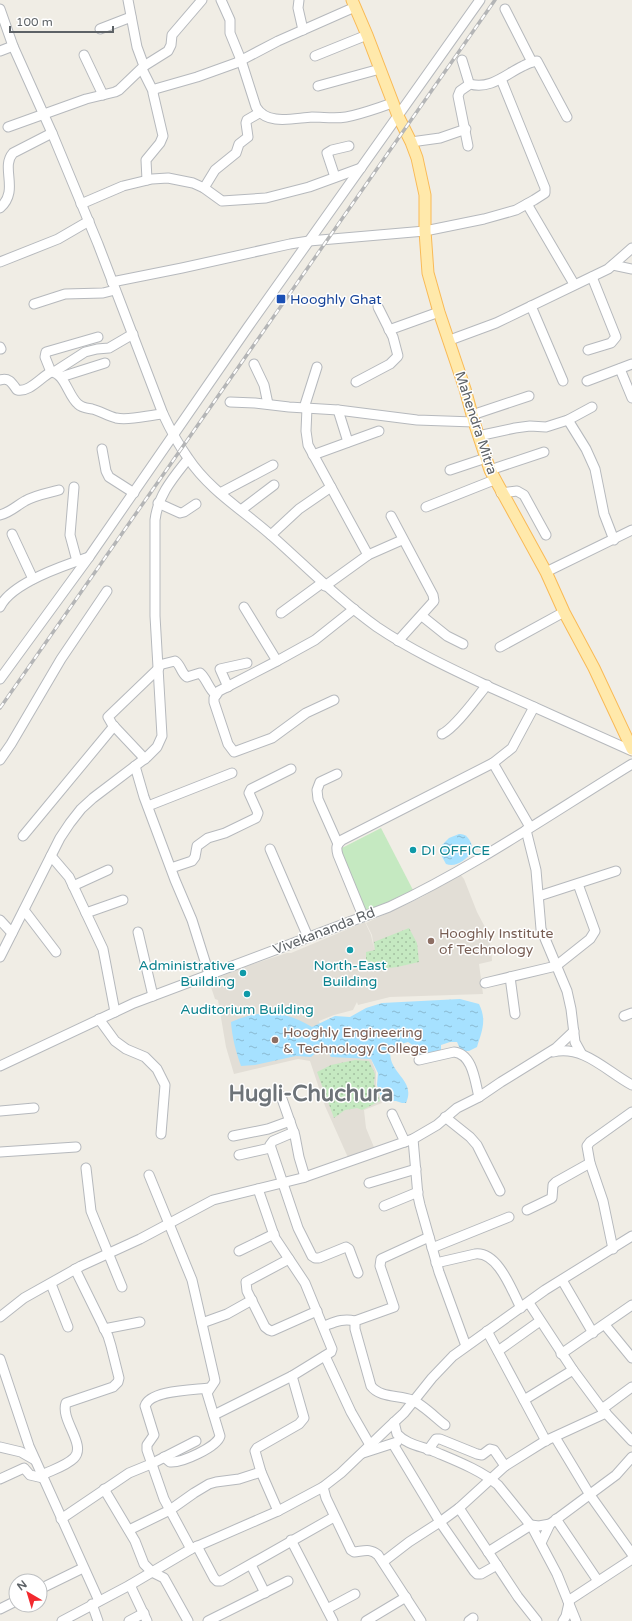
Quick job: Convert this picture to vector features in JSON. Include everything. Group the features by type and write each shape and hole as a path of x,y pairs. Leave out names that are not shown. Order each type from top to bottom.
{"main road":[{"name":"Mahendra Mitra","path":"354,4 398,116 411,142 420,173 424,195 428,273 439,312 466,389 478,436 492,475 546,572 564,612 594,668 632,750"}],"street":[{"path":"128,0 137,47 143,68 153,91 154,102 163,136 160,143 146,160 147,180"},
{"path":"8,127 86,99 119,90 143,68 168,52 171,45 172,35 202,0"},
{"path":"221,0 230,20 230,33 259,113 272,119 283,120 314,117 337,118 354,115 393,103"},
{"path":"299,0 298,8 303,30"},
{"path":"0,680 89,557 309,241 480,0"},
{"path":"153,91 158,87 197,77 241,60 354,4"},
{"path":"0,9 13,46 52,133 89,222 163,414 173,435 188,459 220,493 272,535 324,584 354,609 398,640 417,652 487,685 632,750"},
{"path":"505,9 532,62"},
{"path":"100,29 131,17"},
{"path":"315,56 367,35"},
{"path":"0,51 13,46"},
{"path":"84,55 103,95"},
{"path":"462,60 467,79 470,84"},
{"path":"468,146 466,129 458,96 460,91 470,84 477,85 495,83 506,74 535,61 539,62 567,117"},
{"path":"318,86 380,69"},
{"path":"34,304 65,294 103,293 114,286 261,249 309,241 425,231 505,214 527,204 542,196 546,190 501,79"},
{"path":"204,188 215,170 236,153 239,144 248,136 247,120 259,113"},
{"path":"411,142 440,138 466,129"},
{"path":"0,208 6,202 10,192 8,163 13,153 52,133"},
{"path":"335,177 327,153 332,150 348,146"},
{"path":"81,204 123,186 147,180 168,178 193,183 204,188 222,201 271,197 288,191 309,187 361,168"},
{"path":"527,204 574,284"},
{"path":"0,262 58,239 89,222"},
{"path":"450,340 483,329 574,284 592,277 613,265 632,248"},
{"path":"613,265 632,269"},
{"path":"588,350 611,343 616,338 592,277"},
{"path":"530,306 563,381"},
{"path":"356,382 390,364 396,359 398,351 378,307"},
{"path":"389,330 439,312"},
{"path":"0,380 9,380 17,390 20,391 29,388 55,373 85,352 109,348 133,334"},
{"path":"98,337 46,352 45,357 79,406 123,418 163,414"},
{"path":"55,373 105,363"},
{"path":"254,364 264,385 268,404"},
{"path":"587,381 632,364"},
{"path":"317,366 306,408 306,439 313,455 368,555"},
{"path":"620,369 632,398"},
{"path":"230,402 268,404 290,408 338,410 417,420 473,418 529,396"},
{"path":"478,436 523,427 546,427 568,420 592,407"},
{"path":"338,410 348,442"},
{"path":"568,420 586,449 595,469 604,514 614,540"},
{"path":"313,455 379,431"},
{"path":"102,450 106,471 109,477 134,493"},
{"path":"426,507 544,452"},
{"path":"450,470 486,458"},
{"path":"0,957 51,856 70,823 93,798 145,759 157,747 162,736 156,620 155,520 158,503 164,490 188,459"},
{"path":"220,493 274,465"},
{"path":"242,510 274,485"},
{"path":"74,487 70,535 76,562"},
{"path":"272,535 299,509 331,487"},
{"path":"0,515 9,513 24,501 60,490"},
{"path":"502,493 517,491 524,495 546,535"},
{"path":"158,503 180,513 196,504"},
{"path":"391,516 402,540 433,595 434,601 422,616 398,640"},
{"path":"546,572 632,530"},
{"path":"12,534 32,579"},
{"path":"282,614 368,555 402,540"},
{"path":"0,607 4,599 32,579 89,557"},
{"path":"0,760 61,659 107,591"},
{"path":"244,607 278,661"},
{"path":"334,700 306,713 272,738 234,752 228,744 214,702 219,691 278,661 324,633 354,609"},
{"path":"500,647 564,612"},
{"path":"422,616 448,636 463,644"},
{"path":"145,759 109,721 108,717 159,667 175,661 179,663 185,676 187,677 200,673 208,687 216,695"},
{"path":"228,686 220,669 247,663"},
{"path":"442,734 458,719 487,685"},
{"path":"362,916 336,849 338,844 342,840 493,763 512,748 534,707"},
{"path":"23,836 114,726"},
{"path":"493,763 528,828 536,870 539,912 542,929 556,966 563,978 571,1009 575,1042 581,1053"},
{"name":"Vivekananda Rd","path":"0,1066 99,1019 153,996 389,907 412,896 492,851 632,764"},
{"path":"135,766 148,806 192,920 209,974"},
{"path":"171,868 192,861 195,857 197,846 202,842 251,822 256,818 258,813 249,793 252,789 291,769"},
{"path":"148,806 232,772"},
{"path":"338,774 320,782 317,794 338,844"},
{"path":"270,849 308,937"},
{"path":"51,856 69,877 103,949 115,1012"},
{"path":"73,886 108,870"},
{"path":"539,896 616,871"},
{"path":"486,983 556,966 590,939 595,931 578,884"},
{"path":"86,913 123,900"},
{"path":"24,910 56,952"},
{"path":"0,920 12,933"},
{"path":"138,932 153,996"},
{"path":"510,977 515,1014"},
{"path":"99,1019 115,1041 126,1049 145,1057 151,1062 159,1073 165,1085 161,1134"},
{"path":"0,1317 24,1298 107,1253 140,1239 213,1200 282,1184 409,1141 430,1130 457,1108 479,1097 548,1054 562,1044 574,1031"},
{"path":"548,1054 567,1050 581,1053 632,1085"},
{"path":"419,1060 454,1052 464,1056 471,1066 479,1097"},
{"path":"281,1096 294,1132 305,1177"},
{"path":"0,1111 34,1108"},
{"path":"613,1249 603,1201 590,1163 587,1148 590,1142 632,1112"},
{"path":"392,1114 409,1141 416,1169 420,1205 436,1263 447,1298 466,1346"},
{"path":"445,1117 470,1137 477,1145 500,1190"},
{"path":"233,1136 268,1129 290,1121"},
{"path":"294,1132 273,1141 270,1143 270,1148 298,1228 312,1256 319,1258 346,1247 358,1273"},
{"path":"0,1152 76,1147"},
{"path":"239,1155 270,1148"},
{"path":"527,1210 552,1198 553,1185 556,1182 590,1163"},
{"path":"86,1168 89,1204 107,1253 122,1287"},
{"path":"369,1183 416,1169"},
{"path":"149,1175 170,1223 192,1280 214,1381 207,1393 220,1436 219,1440 180,1462 170,1462 164,1457"},
{"path":"214,1415 292,1376 331,1352 332,1349 324,1326 303,1279 288,1259 274,1234 258,1189"},
{"path":"384,1206 418,1192"},
{"path":"432,1248 510,1217"},
{"path":"239,1251 274,1234"},
{"path":"62,1621 130,1585 194,1548 278,1511 323,1487 363,1453 394,1422 437,1372 453,1356 562,1280 632,1236"},
{"path":"324,1326 339,1320 348,1319 355,1321 394,1307 380,1266 381,1260 429,1237"},
{"path":"436,1263 480,1253 498,1265 525,1305 540,1321 572,1370 604,1411 632,1441"},
{"path":"288,1259 246,1282 247,1291 265,1327 272,1331 317,1311"},
{"path":"0,1479 24,1468 30,1475 42,1477 73,1459 79,1449 65,1414 64,1408 66,1403 113,1387 118,1382 119,1378 111,1346 104,1328 75,1270"},
{"path":"562,1280 593,1333"},
{"path":"51,1284 68,1327"},
{"path":"202,1323 219,1318 252,1300"},
{"path":"561,1354 632,1305"},
{"path":"355,1321 355,1329 371,1386 380,1393 413,1400 445,1425"},
{"path":"498,1351 540,1321"},
{"path":"104,1328 140,1322"},
{"path":"605,1325 632,1358"},
{"path":"487,1331 546,1441"},
{"path":"325,1356 351,1412 370,1445"},
{"path":"0,1359 23,1431 83,1568 96,1603 98,1621"},
{"path":"524,1400 572,1370"},
{"path":"278,1511 261,1472 255,1451 257,1448 299,1424 304,1418 292,1376"},
{"path":"383,1562 409,1542 459,1508 492,1480 505,1466 546,1441 604,1411 632,1387"},
{"path":"209,1388 169,1393 150,1398 146,1401 145,1411 154,1435 147,1445 147,1450 164,1499 194,1548 217,1581 221,1581 251,1565 334,1517"},
{"path":"394,1422 396,1434 404,1441 460,1463 492,1480 498,1485 530,1525 541,1543 557,1574 576,1621"},
{"path":"555,1437 590,1495 632,1554"},
{"path":"428,1450 436,1439 440,1439 482,1455 490,1449 494,1450 505,1466"},
{"path":"61,1519 129,1473 151,1464 196,1441"},
{"path":"363,1453 404,1441"},
{"path":"393,1444 440,1522 477,1574 481,1574 497,1564"},
{"path":"0,1447 21,1452 35,1460"},
{"path":"488,1552 530,1525 539,1526 553,1522 616,1475 632,1457"},
{"path":"129,1530 170,1510 209,1484 240,1480 261,1472"},
{"path":"323,1487 334,1517 351,1550 354,1552 368,1550 373,1551 383,1562 421,1621"},
{"path":"104,1489 135,1541 144,1564 152,1572 161,1576 167,1581 188,1621"},
{"path":"459,1508 518,1597 537,1621"},
{"path":"541,1543 553,1522"},
{"path":"553,1522 598,1581"},
{"path":"292,1540 333,1621"},
{"path":"563,1621 566,1616 568,1602 632,1558"},
{"path":"251,1565 265,1593"},
{"path":"48,1585 83,1568"},
{"path":"208,1621 288,1581"},
{"path":"129,1621 146,1617 130,1585"},
{"path":"327,1609 355,1594"},
{"path":"366,1621 406,1597"}],"shaded area":[{"name":"Hooghly Engineering & Technology College","path":"460,874 464,879 477,912 486,929 491,948 492,961 479,964 483,994 390,997 358,1005 357,1002 353,1010 319,1021 326,1045 371,1059 376,1072 376,1086 382,1103 364,1110 366,1128 376,1152 350,1162 325,1106 310,1061 298,1059 234,1074 226,1047 218,1000 215,999 209,981 247,966 291,953 365,922 371,935 374,949 372,935 366,923 422,897"}],"green space":[{"path":"381,828 413,890 363,914 340,849"},
{"path":"409,928 417,943 419,962 397,967 366,971 366,952 375,950 374,942"},
{"path":"355,1060 369,1061 375,1074 374,1083 380,1101 362,1110 357,1108 345,1110 334,1118 317,1072 331,1065"}],"water":[{"path":"459,834 467,837 471,842 473,851 468,857 457,864 446,864 440,853 440,847 449,838"},
{"path":"460,999 479,1004 483,1015 483,1026 477,1047 469,1051 461,1051 457,1042 450,1042 441,1045 441,1051 419,1056 417,1048 408,1042 391,1047 390,1056 392,1064 405,1081 407,1088 408,1095 406,1103 382,1101 377,1085 378,1073 371,1059 331,1057 326,1049 318,1051 311,1057 296,1056 255,1065 241,1066 232,1033 231,1022 262,1013 272,1013 292,1017 312,1027 335,1016 350,1017 366,1008 382,1003"}],"railway":[{"path":"0,708 495,0"}],"place":[{"name":"Hooghly Ghat","path":"281,299"},
{"name":"DI OFFICE","path":"413,850"},
{"name":"Hooghly Institute of Technology","path":"431,941"},
{"name":"North-East Building","path":"350,950"},
{"name":"Administrative Building","path":"243,973"},
{"name":"Auditorium Building","path":"247,994"},
{"name":"Hooghly Engineering & Technology College","path":"275,1040"}],"district":[{"name":"Hugli-Chuchura","path":"311,1094"}]}
